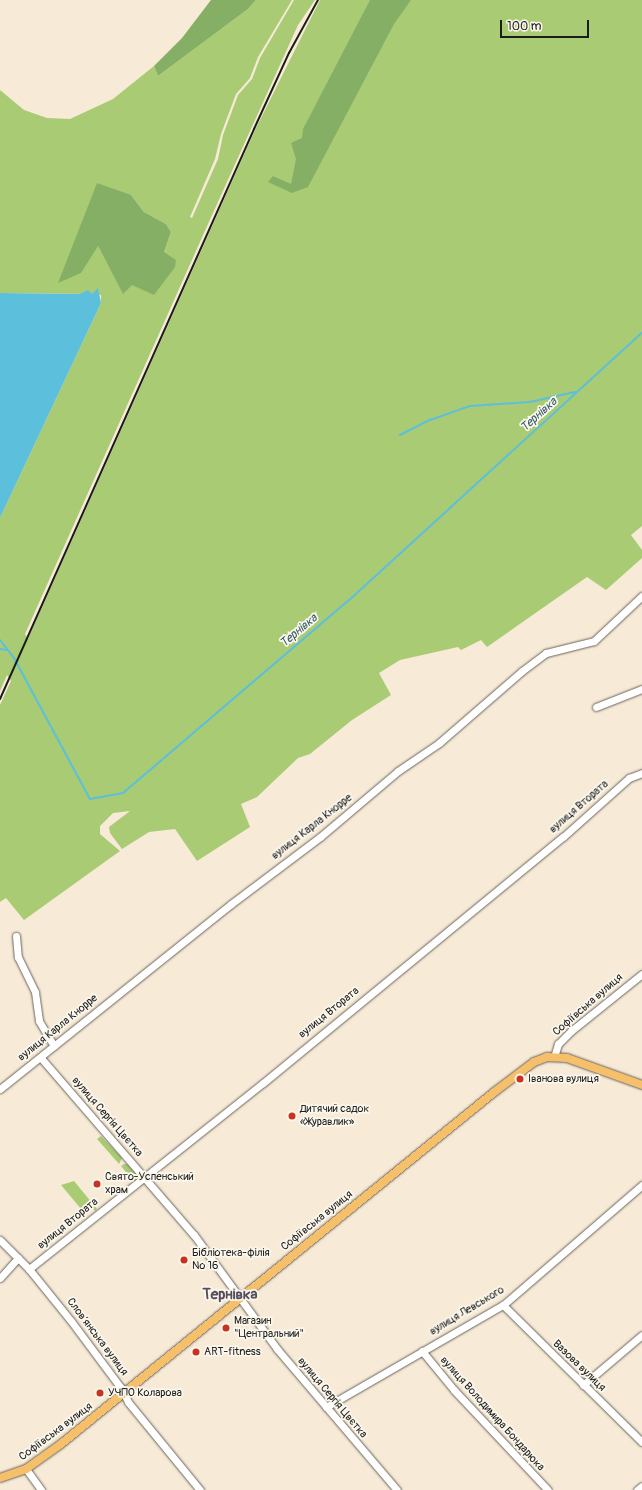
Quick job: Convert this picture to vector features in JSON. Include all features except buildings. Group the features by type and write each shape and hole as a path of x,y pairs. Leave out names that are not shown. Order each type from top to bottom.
{"main road":[{"name":"Софіївська вулиця","path":"0,1478 26,1469 124,1393 493,1093 534,1062 554,1057 566,1058 642,1085"}],"street":[{"name":"вулиця Карла Кнорре","path":"0,1089 41,1058 231,904 320,837 398,771 439,743 522,671 546,653 594,641 642,596"},
{"path":"596,707 642,689"},
{"name":"вулиця Втората","path":"29,1269 146,1178 563,836 629,778 642,773"},
{"path":"16,936 18,957 35,992 39,1021 54,1046"},
{"name":"Софіївська вулиця","path":"554,1057 554,1050 570,1031 642,974"},
{"name":"вулиця Сергія Цвєтка","path":"41,1058 194,1235 277,1349 397,1490"},
{"name":"вулиця Левського","path":"326,1407 503,1305 642,1185"},
{"name":"Словʼянська вулиця","path":"0,1240 29,1269 87,1340 124,1393 128,1402 200,1490"},
{"path":"0,1278 18,1258"},
{"name":"Вазова вулиця","path":"503,1305 642,1442"},
{"path":"584,1385 642,1335"},
{"name":"вулиця Володимира Бондарюка","path":"422,1351 454,1390 548,1490"},
{"path":"26,1469 41,1490"},
{"path":"637,1490 642,1486"}],"green space":[{"path":"211,0 256,0 248,9 158,76 154,66 182,38"},
{"path":"256,0 292,0 258,57 250,78 236,94 221,134 215,159 190,217 192,218 218,159 223,135 238,95 252,79 260,58 294,0 315,0 298,25 208,224 25,634 28,639 255,130 320,0 642,0 642,526 631,535 642,550 642,558 606,590 587,577 487,647 481,640 461,650 458,647 400,660 379,673 391,695 352,720 310,754 298,758 257,797 241,804 250,827 197,861 175,829 149,832 122,849 110,833 109,827 130,811 113,813 100,826 100,834 120,851 24,920 6,898 0,902 0,705 11,681 7,675 0,691 0,518 101,303 101,295 0,293 0,90 24,110 47,118 70,119 113,99 154,66 158,76 248,9","holes":["131,195 144,212 166,224 171,232 164,252 123,293 98,246"]},
{"path":"370,0 411,0 394,24 308,187 292,193 268,182 273,176 291,184 296,159 291,143 302,138 303,129"},
{"path":"97,183 131,195 144,212 166,224 171,232 164,252 176,260 175,267 154,295 132,285 123,294 98,246 81,273 58,283"},
{"path":"101,1136 122,1158 119,1164 97,1139"},
{"path":"127,1164 139,1177 135,1183 121,1166"},
{"path":"74,1181 97,1209 95,1211 89,1204 82,1210 61,1185"}],"water":[{"path":"98,288 101,303 0,518 0,293 80,294 88,290 92,294"}],"waterway":[{"name":"Тернівка","path":"0,640 14,658 90,799 123,793 347,602 642,333"},
{"path":"400,435 430,420 470,406 530,402 575,392"},
{"name":"Тернівка","path":"0,649 7,650"}],"railway":[{"path":"0,699 254,129 289,53 318,0"}],"place":[{"name":"Іванова вулиця","path":"520,1079"},
{"name":"Дитячий садок «Журавлик»","path":"292,1116"},
{"name":"Свято-Успенський храм","path":"97,1184"},
{"name":"Бібліотека-філія № 16","path":"184,1260"},
{"name":"Магазин \"Центральний\"","path":"226,1328"},
{"name":"ART-fitness","path":"196,1352"},
{"name":"УЧПО Коларова","path":"100,1393"}],"district":[{"name":"Тернівка","path":"230,1295"}]}
